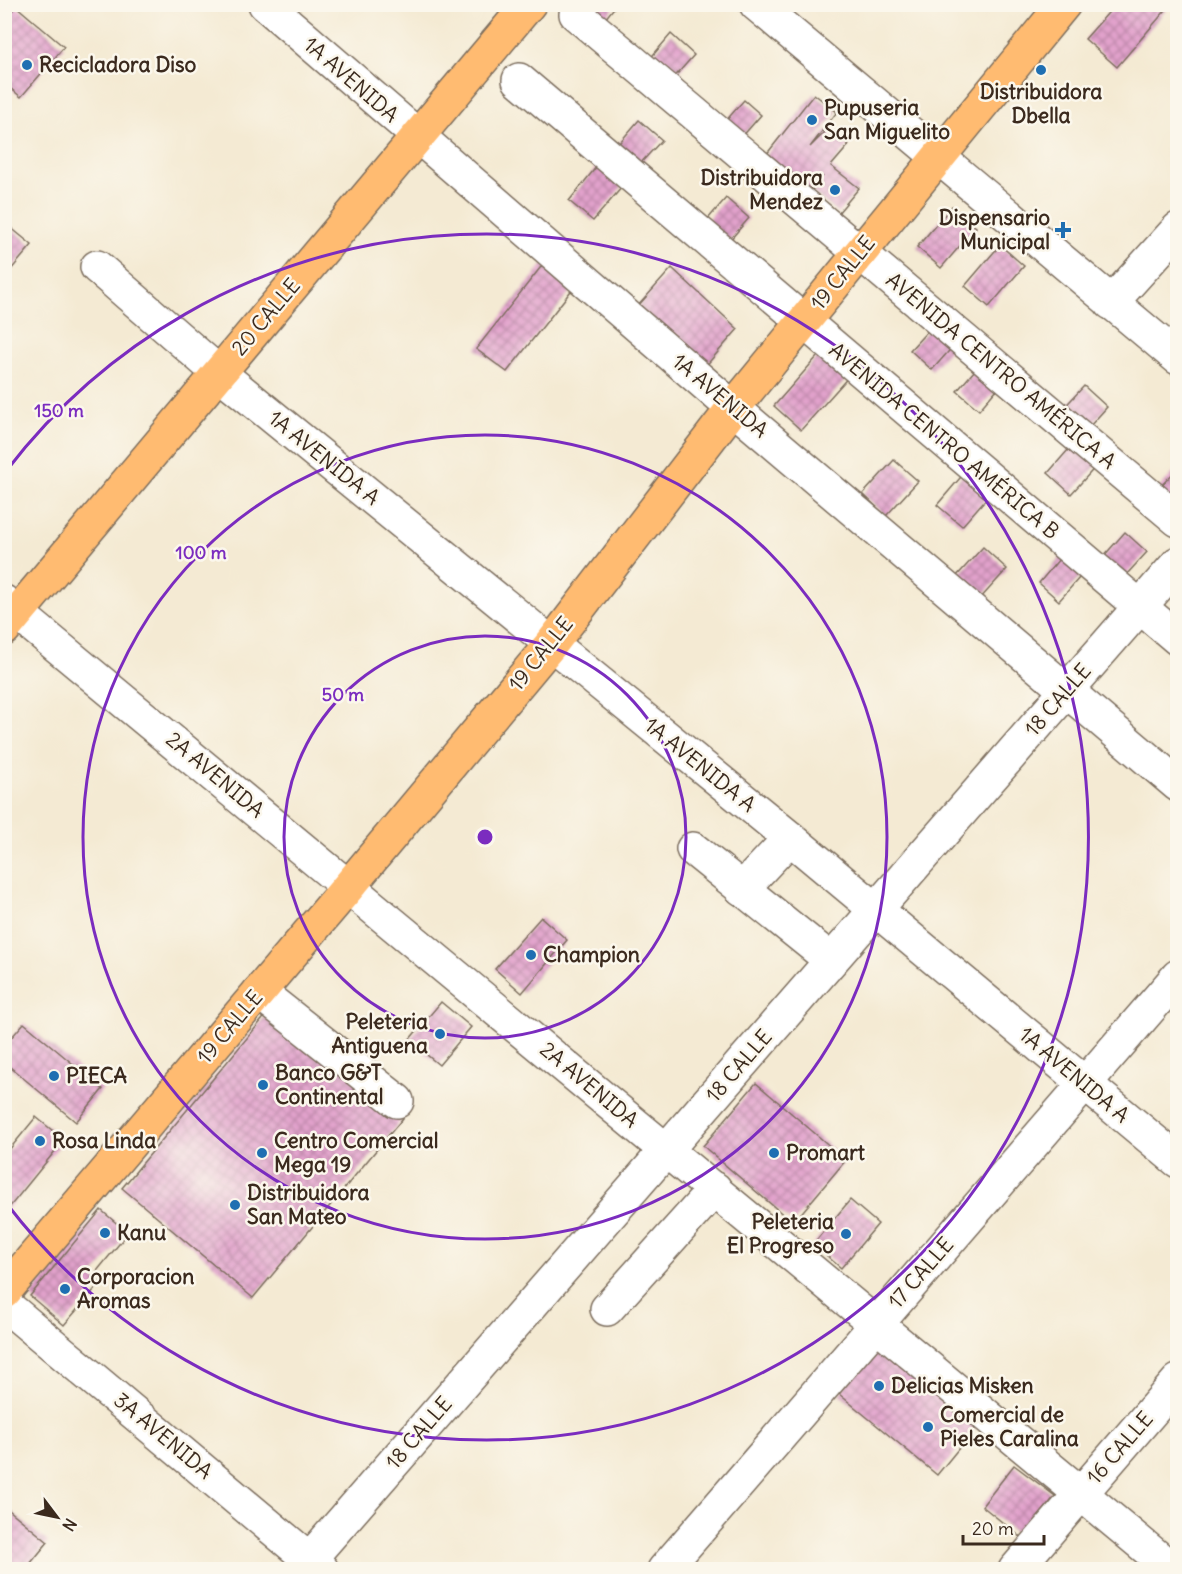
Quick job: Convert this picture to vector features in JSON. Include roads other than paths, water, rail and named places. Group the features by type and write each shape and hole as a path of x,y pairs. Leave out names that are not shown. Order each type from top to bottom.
{"main road":[{"name":"20 CALLE","path":"9,615 219,373 529,4"},
{"name":"19 CALLE","path":"4,1292 552,643 733,408 1064,4"}],"street":[{"name":"1A AVENIDA","path":"265,4 733,408 1178,785"},
{"path":"756,4 1178,358"},
{"name":"AVENIDA CENTRO AMÉRICA A","path":"576,14 1178,520"},
{"name":"AVENIDA CENTRO AMÉRICA B","path":"519,81 1178,639"},
{"path":"1111,303 1178,230"},
{"name":"1A AVENIDA A","path":"97,267 219,373 790,838 1178,1161"},
{"name":"18 CALLE","path":"310,1566 666,1149 1178,563"},
{"name":"2A AVENIDA","path":"9,615 349,886 1173,1569"},
{"path":"742,889 790,838"},
{"path":"693,849 831,960"},
{"name":"17 CALLE","path":"664,1569 1178,976"},
{"path":"259,992 397,1101"},
{"path":"607,1308 715,1189"},
{"name":"3A AVENIDA","path":"4,1304 310,1566"},
{"name":"16 CALLE","path":"1015,1569 1178,1381"}],"place":[{"name":"Recicladora Diso","path":"27,65"},
{"name":"Distribuidora Dbella","path":"1041,70"},
{"name":"Pupuseria San Miguelito","path":"812,120"},
{"name":"Distribuidora Mendez","path":"835,190"},
{"name":"Dispensario Municipal","path":"1063,230"},
{"name":"Champion","path":"531,955"},
{"name":"Peleteria Antiguena","path":"440,1034"},
{"name":"PIECA","path":"54,1076"},
{"name":"Banco G&T Continental","path":"263,1085"},
{"name":"Rosa Linda","path":"40,1141"},
{"name":"Centro Comercial Mega 19","path":"262,1153"},
{"name":"Promart","path":"774,1153"},
{"name":"Distribuidora San Mateo","path":"235,1205"},
{"name":"Kanu","path":"105,1233"},
{"name":"Peleteria El Progreso","path":"846,1234"},
{"name":"Corporacion Aromas","path":"65,1289"},
{"name":"Delicias Misken","path":"879,1386"},
{"name":"Comercial de Pieles Caralina","path":"928,1427"}]}
